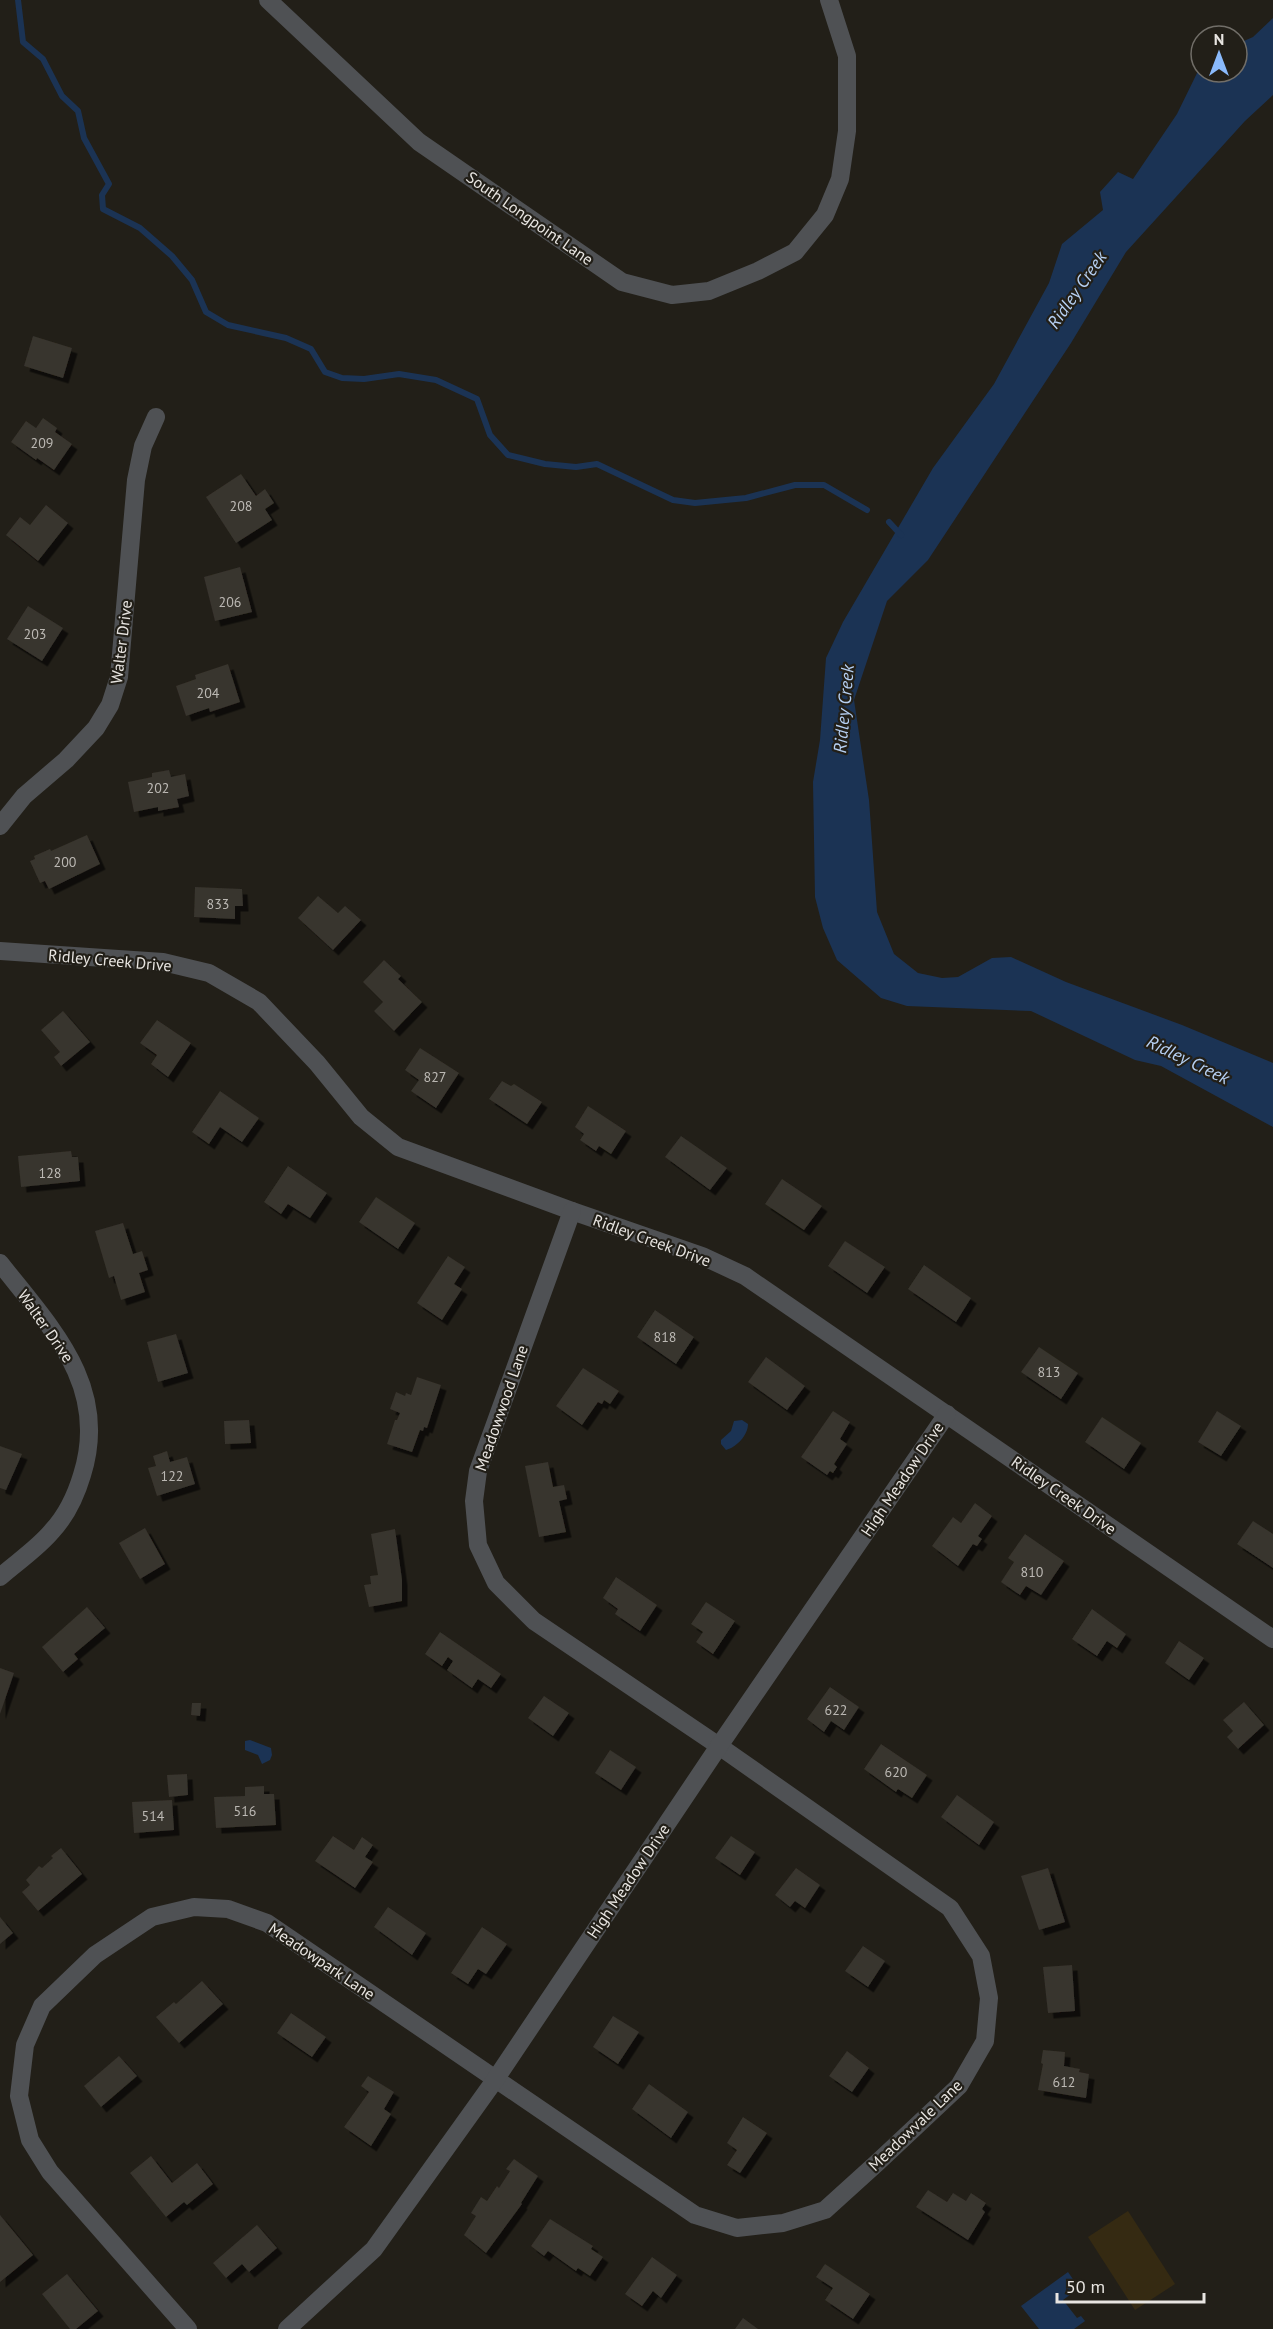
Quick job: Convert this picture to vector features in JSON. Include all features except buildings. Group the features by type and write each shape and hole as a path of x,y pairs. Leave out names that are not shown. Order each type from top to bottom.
{"street":[{"name":"South Longpoint Lane","path":"268,0 420,142 622,282 672,295 709,291 758,271 795,252 825,215 840,179 847,131 847,56 829,0"},
{"name":"Walter Drive","path":"0,826 24,796 66,760 96,728 110,705 119,677 136,480 143,446 156,417"},
{"name":"Ridley Creek Drive","path":"0,951 163,962 209,973 259,1002 317,1063 361,1117 398,1147 702,1256 745,1275 1273,1639"},
{"name":"Meadowwood Lane","path":"572,1211 478,1471 474,1501 478,1545 496,1583 534,1621 719,1746"},
{"name":"Walter Drive","path":"0,1263 47,1323 73,1361 89,1409 88,1454 76,1495 52,1531 0,1577"},
{"name":"High Meadow Drive","path":"287,2329 374,2249 495,2080 719,1746 947,1414"},
{"name":"Meadowvale Lane","path":"495,2080 695,2215 737,2228 783,2223 825,2210 959,2086 985,2041 989,1998 981,1956 950,1908 719,1746"},
{"name":"Meadowpark Lane","path":"188,2329 50,2172 30,2140 19,2096 25,2045 42,2006 94,1955 152,1917 194,1907 228,1910 267,1923 495,2080"}],"shaded area":[{"path":"1128,2211 1175,2284 1135,2310 1088,2237"}],"water":[{"name":"Ridley Creek","path":"1273,18 1273,95 1245,121 1126,252 1071,343 928,560 887,601 854,700 869,800 877,912 894,954 918,973 942,978 958,977 992,958 1011,957 1066,982 1182,1025 1273,1063 1273,1127 1161,1066 1135,1060 1031,1011 907,1006 881,998 837,960 823,928 815,897 813,782 820,740 826,658 843,622 933,468 994,384 1049,283 1062,244 1103,210 1100,192 1118,172 1133,179 1177,114 1192,84 1249,84 1249,39"},
{"path":"742,1420 748,1424 744,1436 738,1443 726,1450 721,1440 731,1431 734,1421"},
{"path":"250,1740 271,1748 270,1760 262,1764 258,1755 245,1750 245,1741"},
{"path":"1068,2272 1079,2288 1063,2300 1077,2318 1081,2316 1085,2321 1074,2329 1039,2329 1021,2306"}],"waterway":[{"path":"18,0 23,42 43,59 62,96 78,111 84,138 109,184 102,195 103,209 140,228 172,256 192,280 206,312 228,325 286,338 311,349 325,372 342,378 364,379 399,374 436,380 477,399 490,435 508,455 545,464 576,467 597,464 673,500 695,503 746,498 795,485 824,485 867,510"},
{"path":"889,522 901,535"}]}
